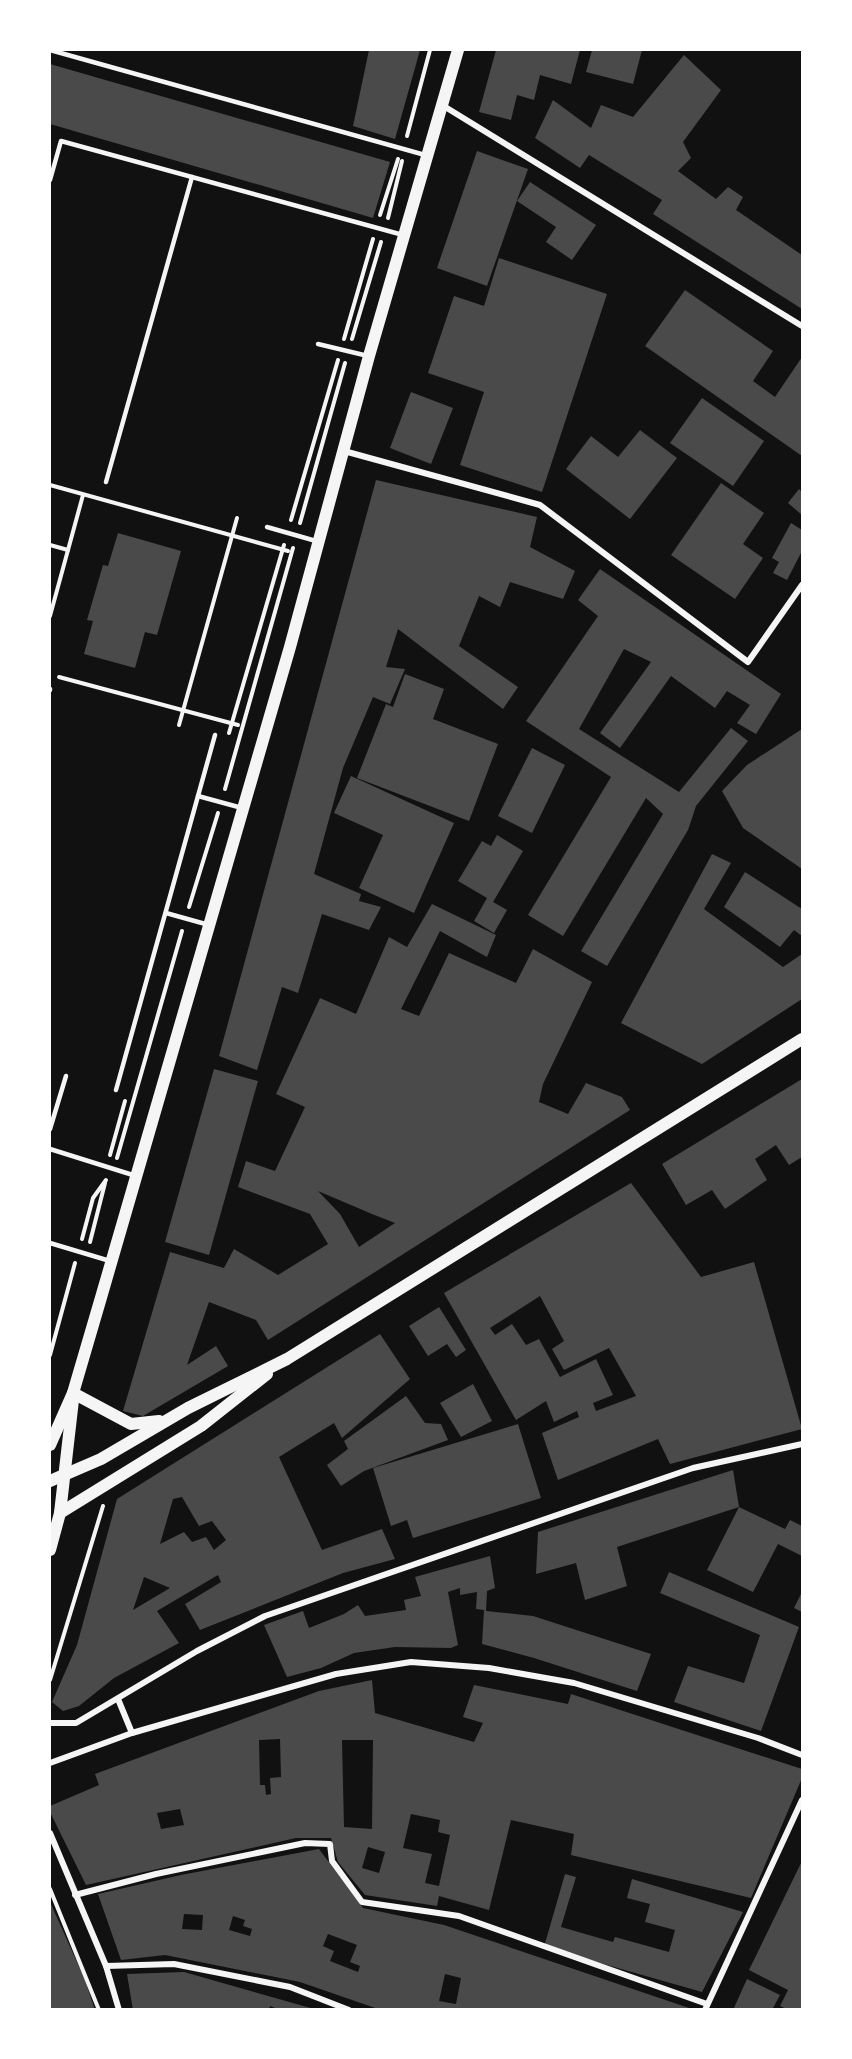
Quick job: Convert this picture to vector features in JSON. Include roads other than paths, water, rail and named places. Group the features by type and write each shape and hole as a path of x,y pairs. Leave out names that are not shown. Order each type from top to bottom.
{"main road":[{"path":"50,1445 73,1393 320,542 369,356 458,50"},
{"path":"50,1481 101,1459 169,1419 287,1359 802,1039"},
{"path":"60,1513 201,1426 287,1359"},
{"path":"73,1393 130,1424 146,1424 169,1419"},
{"path":"50,1550 60,1513 72,1428 73,1393"}],"street":[{"path":"441,105 802,326"},
{"path":"344,451 540,505 748,662 802,585"},
{"path":"50,1723 76,1723 197,1651 265,1616 693,1468 802,1444"},
{"path":"50,1763 132,1733 336,1674 411,1662 489,1668 574,1683 758,1738 802,1755"},
{"path":"118,1699 132,1733"},
{"path":"75,1894 156,1874 305,1843 330,1844 332,1861 362,1902 459,1916 706,2007 802,1800"},
{"path":"50,1833 106,1966 119,2010"},
{"path":"106,1966 174,1964 290,1987 349,2010"}],"lane":[{"path":"50,50 427,156"},
{"path":"50,180 61,141 403,235"},
{"path":"106,482 192,177"},
{"path":"318,344 369,356"},
{"path":"267,527 320,542"},
{"path":"117,1090 215,735"},
{"path":"198,796 243,808"},
{"path":"166,913 209,925"},
{"path":"50,1129 66,1076"},
{"path":"50,1149 136,1176"},
{"path":"50,1243 111,1261"}]}
